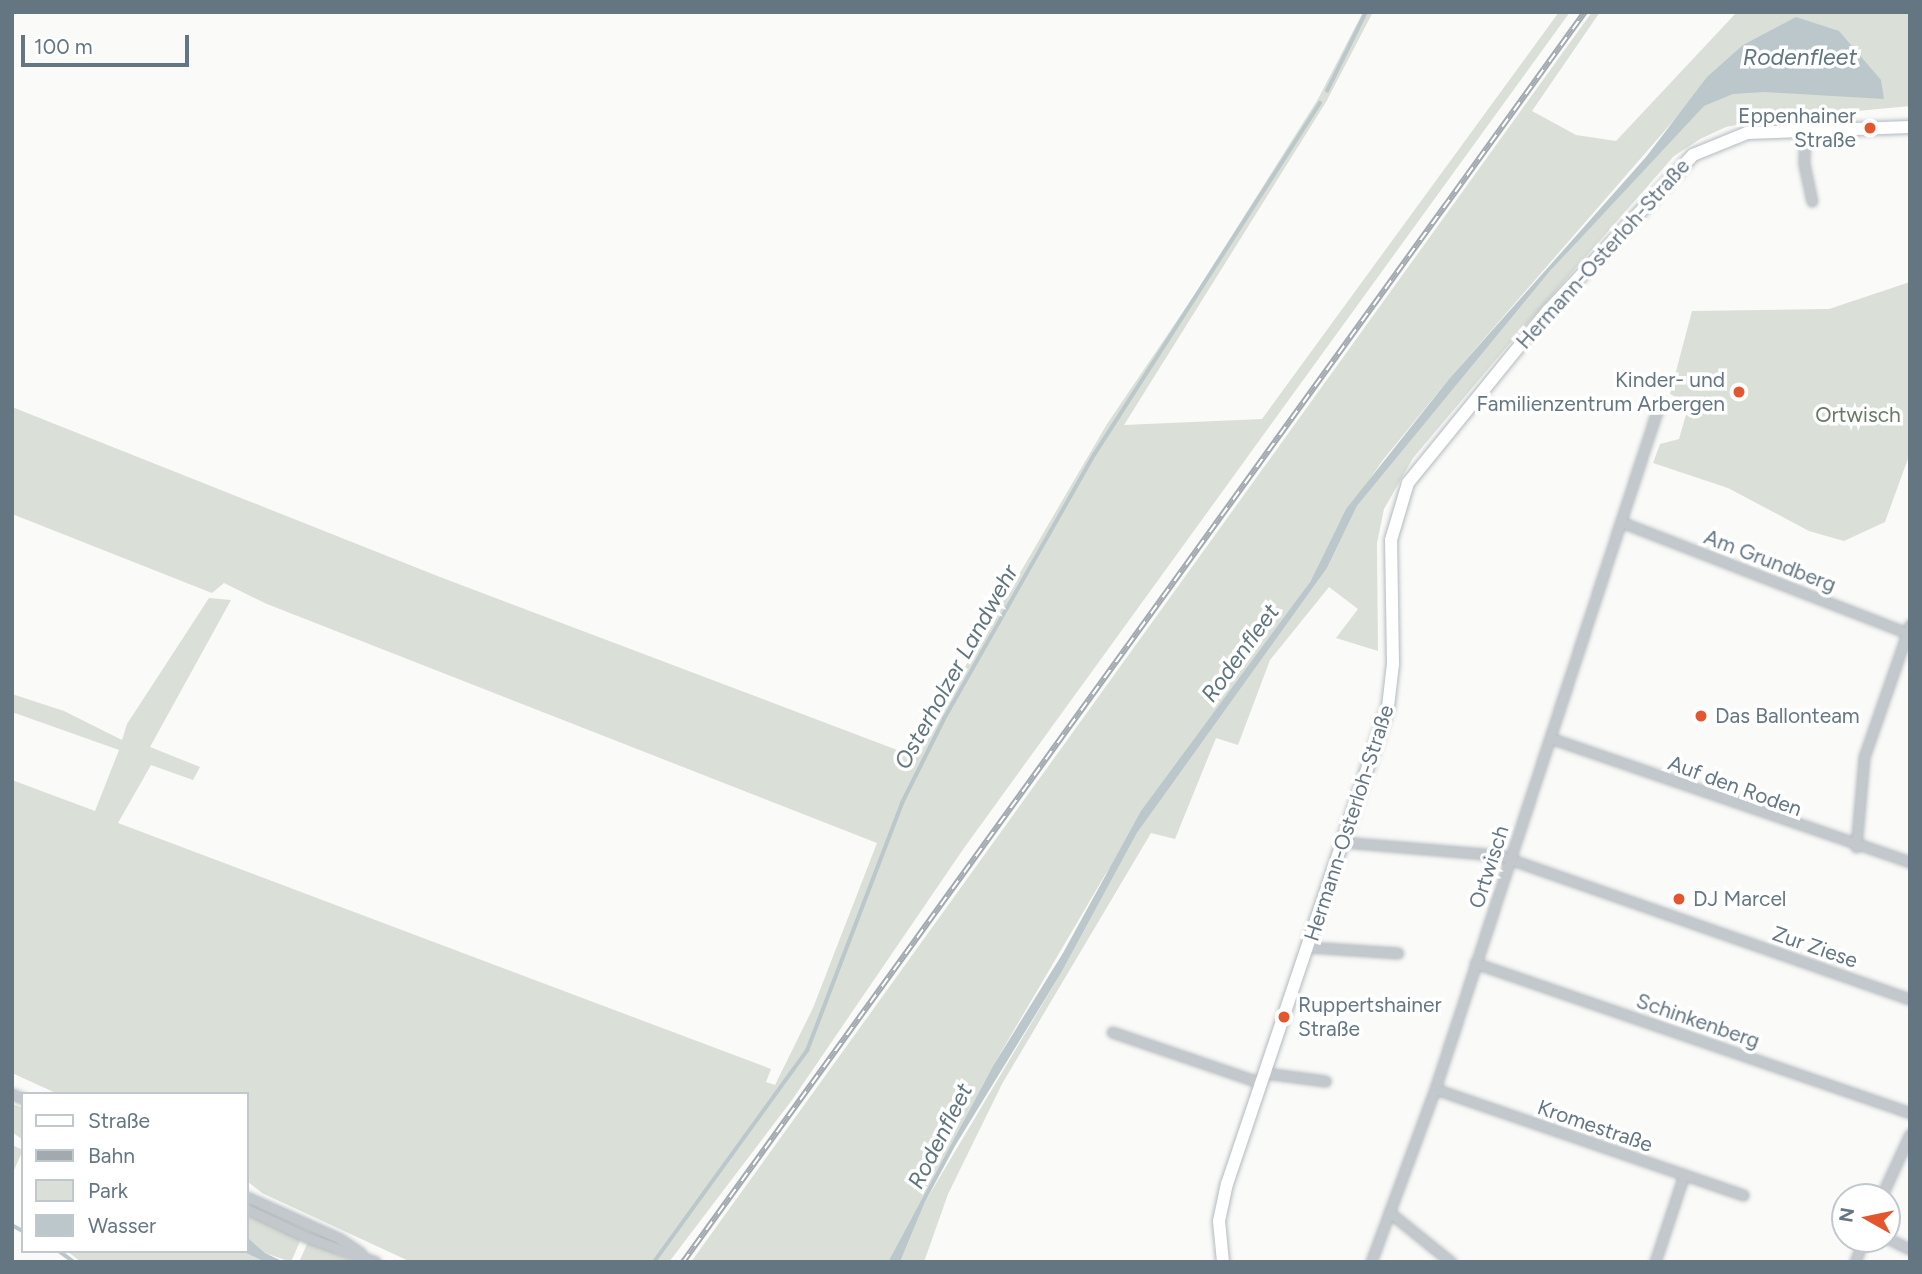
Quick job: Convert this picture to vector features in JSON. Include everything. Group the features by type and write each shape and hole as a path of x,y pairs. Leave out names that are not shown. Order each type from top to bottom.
{"street":[{"name":"Hermann-Osterloh-Straße","path":"1223,1262 1220,1207 1388,707 1393,664 1391,535 1400,499 1417,470 1548,311 1693,155 1747,133 1910,127"},
{"path":"1805,130 1804,164 1812,201"},
{"name":"Ortwisch","path":"1371,1262 1435,1089 1660,402"},
{"name":"Am Grundberg","path":"1621,522 1908,629"},
{"path":"1856,847 1864,757 1908,629"},
{"name":"Auf den Roden","path":"1550,738 1856,847 1910,862"},
{"name":"Zur Ziese","path":"1342,842 1510,859 1910,999"},
{"path":"1309,947 1398,953"},
{"name":"Schinkenberg","path":"1475,963 1910,1113"},
{"path":"1112,1032 1263,1078 1325,1081"},
{"name":"Kromestraße","path":"1435,1089 1743,1195"},
{"path":"1887,1183 1910,1134"},
{"path":"1655,1262 1684,1175"},
{"path":"248,1197 340,1239 372,1260"},
{"path":"248,1209 306,1237 372,1260"},
{"path":"1389,1212 1451,1262"}],"green space":[{"path":"1363,12 1373,12 1326,102 1124,425 1262,419 1559,12 1570,12 964,848 792,1100 669,1262 411,1262 262,1193 248,1182 248,1092 54,1092 12,1073 12,780 95,811 119,750 12,712 12,694 64,711 122,740 127,724 209,598 231,600 150,747 200,767 193,780 151,765 118,823 771,1069 766,1082 775,1085 813,1008 877,843 267,604 224,583 212,593 12,514 12,407 440,577 913,756 1107,424 1195,294 1318,99"},
{"path":"1592,12 1600,12 1532,111 1576,135 1616,141 1737,12 1910,12 1910,106 1761,120 1726,127 1700,139 1674,156 1505,349 1413,458 1384,509 1377,543 1378,651 1336,638 1358,609 1329,587 1270,660 1238,745 1216,738 1175,839 1151,833 1002,1084 948,1194 924,1262 900,1262 925,1202 1061,973 1137,833 1327,568 1357,506 1550,271 1688,119 1681,112 1449,379 1383,460 1339,523 1310,582 1105,875 993,1066 888,1262 691,1262"},
{"path":"1910,282 1910,453 1885,522 1844,541 1809,531 1728,488 1653,463 1660,444 1679,439 1689,404 1670,394 1692,311 1829,309"},
{"path":"12,1104 21,1107 21,1139 12,1132"},
{"path":"12,1145 21,1149 21,1154 12,1175"},
{"path":"248,1214 301,1239 291,1262 265,1253 248,1238"},
{"path":"308,1242 320,1247 357,1262 299,1262"},
{"path":"70,1253 246,1253 265,1262 81,1262"}],"water":[{"name":"Rodenfleet","path":"1796,17 1839,31 1881,80 1884,99 1764,92 1733,94 1704,106 1550,271 1357,506 1327,568 1137,833 1061,973 955,1146 925,1202 900,1262 888,1262 993,1066 1063,953 1141,811 1310,582 1346,509 1449,379 1646,157 1707,77 1743,45"},
{"path":"248,1238 265,1253 284,1262 265,1262 246,1253"}],"waterway":[{"name":"Osterholzer Landwehr","path":"1327,91 1366,12"},
{"name":"Osterholzer Landwehr","path":"654,1262 807,1051 902,803 944,719 1094,455 1320,103"},
{"name":"Osterholzer Landwehr","path":"12,1225 21,1230"},
{"name":"Osterholzer Landwehr","path":"62,1253 74,1262"}],"railway":[{"path":"683,1262 1585,12"}],"place":[{"name":"Eppenhainer Straße","path":"1870,128"},
{"name":"Kinder- und Familienzentrum Arbergen","path":"1739,392"},
{"name":"Das Ballonteam","path":"1701,716"},
{"name":"DJ Marcel","path":"1679,899"},
{"name":"Ruppertshainer Straße","path":"1284,1017"}]}
